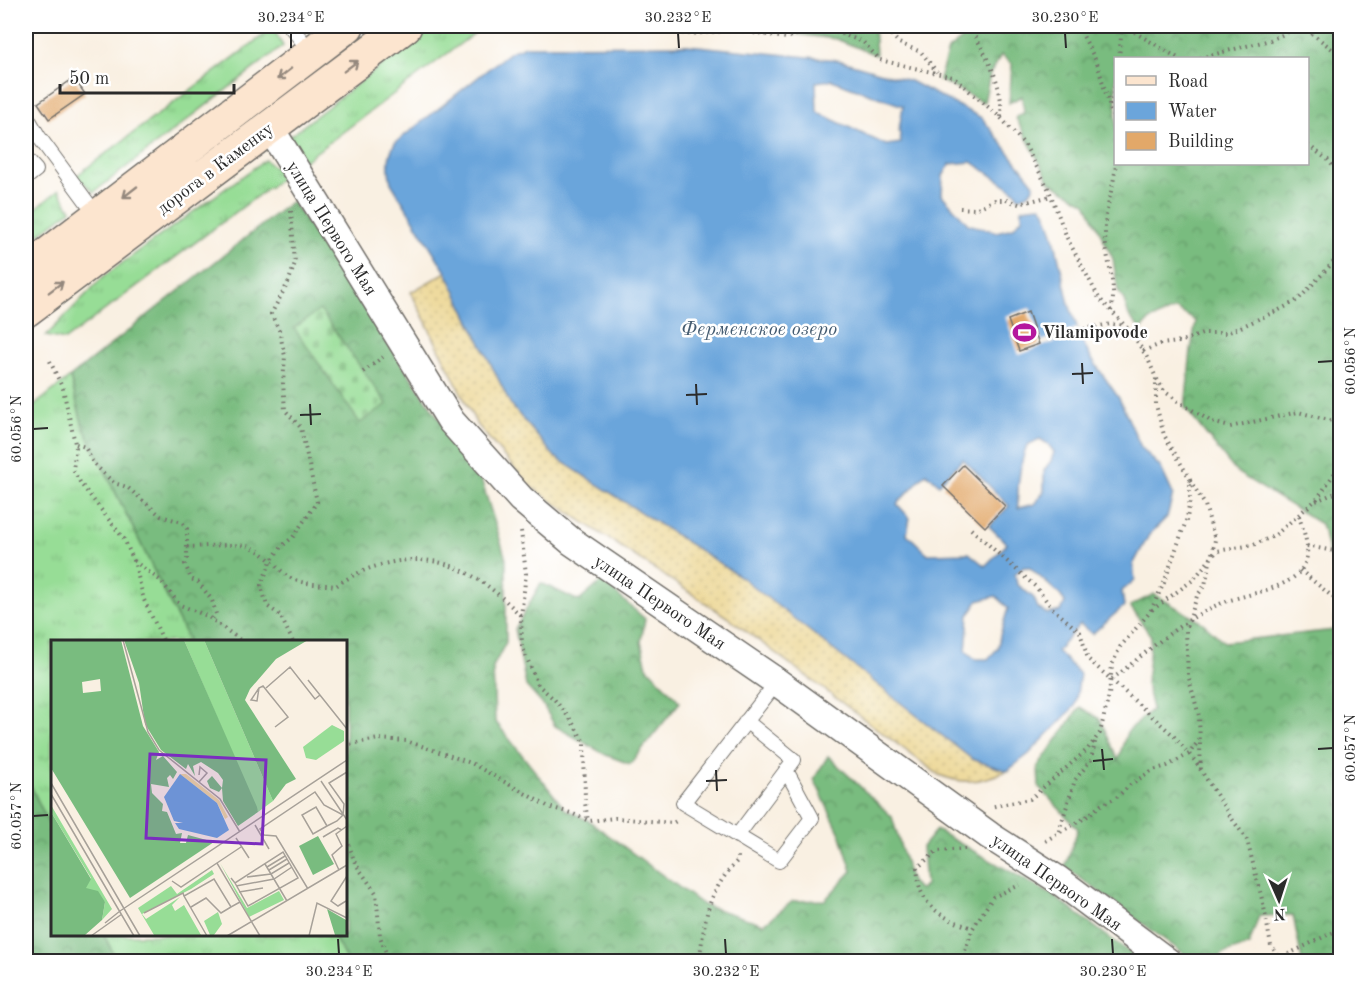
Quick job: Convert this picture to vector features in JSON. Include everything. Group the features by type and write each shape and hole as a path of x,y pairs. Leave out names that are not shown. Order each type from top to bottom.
{"main road":[{"name":"дорога в Каменку","path":"26,271 348,26"},
{"name":"дорога в Каменку","path":"26,310 405,26"}],"street":[{"name":"улица Первого Мая","path":"270,128 451,421 521,499 571,541 777,682 990,836 1057,879 1168,962"}],"lane":[{"path":"290,26 312,53"},
{"path":"26,115 39,137 98,217"},
{"path":"26,159 36,170 26,178"},
{"path":"777,682 683,803 779,861 812,818 786,770"},
{"path":"737,836 794,760 746,721"}],"path":[{"path":"635,26 649,30 691,34 735,30 786,38 817,29 832,30 863,42 880,60 953,77 1001,118 1024,145 1051,196 1067,238 1099,298 1131,332 1164,391 1212,422 1230,427 1298,412 1341,423"},
{"path":"883,26 899,43 921,52 938,73"},
{"path":"970,26 999,85 1003,102 1001,118"},
{"path":"1078,26 1097,63 1114,121"},
{"path":"1119,57 1123,26 1176,57"},
{"path":"1204,57 1270,40 1303,26 1341,55"},
{"path":"1111,110 1114,90"},
{"path":"1309,147 1328,160 1341,175"},
{"path":"1111,312 1114,301 1113,280 1109,268 1105,232 1116,165"},
{"path":"960,208 975,209 995,200 1006,200 1018,204 1051,196"},
{"path":"291,208 295,263 288,283 271,314 279,330 285,356 283,383 285,410 301,428 316,501 293,537 281,547 271,561 261,585 267,606 280,615 292,640"},
{"path":"1143,351 1205,333 1227,333 1280,310 1298,300 1341,255"},
{"path":"1078,330 1111,324 1125,326"},
{"path":"50,361 63,388 75,444 73,469 81,484 123,539 134,561 144,600 163,640"},
{"path":"1156,378 1156,405 1164,435 1205,505 1215,540 1205,585 1197,596 1186,631 1188,675 1199,716 1202,772"},
{"path":"75,444 85,447 93,463 114,483 127,487 161,516 182,522 187,529 185,564 189,575 201,585 215,606 216,614 212,619"},
{"path":"954,810 998,806 1030,799 1087,750 1100,733 1112,665 1120,647 1150,612 1193,580 1217,551 1253,544 1274,536 1313,503 1341,465"},
{"path":"1150,612 1164,583 1186,518 1190,500 1190,479"},
{"path":"1313,503 1341,491"},
{"path":"521,499 520,526 526,574 522,646 538,686 559,706 584,742 585,803 589,821"},
{"path":"1111,680 1188,620 1221,603 1281,585 1295,578 1305,564 1307,546 1299,516"},
{"path":"971,529 1036,587 1052,608 1080,632 1088,658 1172,734 1189,753 1247,840 1271,945 1282,959"},
{"path":"1307,546 1341,552"},
{"path":"187,547 252,547 288,577 305,583 336,586 352,575 375,565 409,560 437,562 463,570 506,600 522,616"},
{"path":"134,561 161,580 180,605 212,619 240,640"},
{"path":"1300,570 1341,603"},
{"path":"346,745 380,739 407,741 441,751 501,778 549,807 572,813 589,821 615,818 673,823 694,810"},
{"path":"1058,832 1075,780 1091,760 1095,739"},
{"path":"1022,857 1058,832 1116,798 1131,784 1153,770 1167,766 1189,753 1199,740"},
{"path":"346,836 355,863 376,892 380,936 386,953 393,962"},
{"path":"699,962 704,916 720,882 738,860 737,836"},
{"path":"973,928 951,922 929,904 921,890 917,868 938,852 970,849 990,836"},
{"path":"966,962 964,954 973,928 993,897 1020,885 1057,879"},
{"path":"1272,962 1341,929"}],"green space":[{"path":"432,26 484,26 303,162 289,137"},
{"path":"731,26 874,26 876,55 836,39"},
{"path":"972,26 1340,26 1340,961 1302,961 1293,915 1259,916 1249,945 1222,954 1218,961 1194,961 1065,867 1078,829 1039,787 1038,766 1080,707 1100,719 1118,760 1127,732 1152,709 1146,683 1151,636 1130,606 1154,594 1203,623 1224,642 1335,630 1337,583 1321,524 1236,472 1185,408 1196,321 1176,309 1150,320 1141,330 1129,316 1124,300 1118,291 1113,259 1086,203 1050,182 1016,118 1024,112 1022,96 1009,103 1012,64 1001,55 990,74 984,103 939,80 948,50 973,30"},
{"path":"273,28 283,46 94,192 76,176"},
{"path":"265,160 284,176 65,340 46,336 103,277"},
{"path":"59,190 71,210 26,244 26,216"},
{"path":"292,201 482,482 506,559 506,642 493,667 495,721 565,809 589,821 703,905 764,924 793,901 825,900 852,871 841,836 814,779 828,756 892,817 911,882 920,890 925,885 922,847 936,830 1052,895 1141,961 944,962 923,955 910,962 347,961 334,936 346,936 346,640 188,640 83,426 70,377"},
{"path":"320,310 387,404 360,423 294,328"},
{"path":"70,377 83,426 188,640 51,640 51,829 26,776 26,412"},
{"path":"602,581 645,619 641,642 647,667 680,702 630,764 606,755 555,726 543,705 526,686 515,629 541,583 579,601"},
{"path":"26,776 51,829 51,936 104,936 117,961 26,961"},
{"path":"104,936 334,936 347,961 117,961"}],"sand":[{"path":"446,272 511,405 555,457 741,577 972,759 1007,771 973,781 939,775 727,617 529,486 476,423 411,292"}],"water":[{"name":"Ферменское озеро","path":"687,45 838,60 910,81 982,118 1034,184 1029,194 1018,197 1016,192 972,162 950,164 943,176 942,195 968,224 996,232 1013,228 1022,218 1022,209 1041,206 1045,211 1053,233 1069,304 1082,341 1119,398 1141,447 1161,468 1173,494 1167,517 1149,535 1133,565 1135,580 1122,591 1124,606 1092,634 1080,624 1057,651 1080,674 1075,706 1029,754 1007,771 972,759 741,577 555,457 511,405 446,272 391,183 389,163 395,143 510,52 526,46","holes":["832,80 903,106 899,129 901,143 886,145 817,112 816,82","1040,439 1054,452 1044,470 1044,491 1035,504 1018,508 1020,476 1027,445","963,459 1009,506 989,526 1007,544 985,566 969,553 928,554 907,534 910,518 897,504 926,473 939,484","1024,567 1030,568 1060,595 1065,602 1061,611 1047,614 1038,608 1034,598 1017,584 1015,574","996,596 1008,608 998,648 988,659 975,659 966,651 969,615 978,601"]}],"pier":[{"path":"1030,308 1042,341 1077,328 1079,333 1019,355 1005,316"}],"building":[{"path":"74,78 85,94 49,119 38,103"},
{"name":"Vilamipovode","path":"1028,312 1039,344 1019,351 1008,320"},
{"path":"963,465 1005,506 985,527 943,486"}],"place":[{"name":"Vilamipovode","path":"1024,332"}]}
